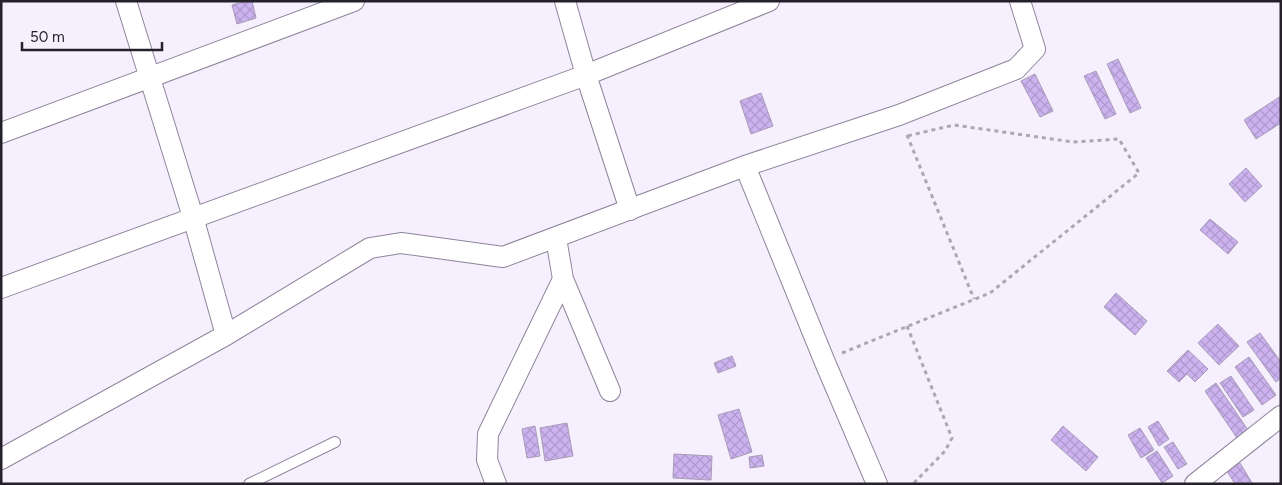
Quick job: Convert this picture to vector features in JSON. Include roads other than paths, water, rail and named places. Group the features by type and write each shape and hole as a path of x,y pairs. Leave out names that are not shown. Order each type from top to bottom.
{"street":[{"path":"126,1 193,217 226,335"},
{"path":"1,133 354,1"},
{"path":"565,1 586,75 630,210"},
{"path":"1,288 586,75 769,1"},
{"path":"1,459 226,335 370,248 401,243 503,257 745,166 899,115 1016,69 1035,49 1020,1"},
{"path":"745,166 877,484"},
{"path":"556,238 563,280 610,391"},
{"path":"496,484 486,460 488,434 563,280"},
{"path":"1195,484 1281,416"}],"lane":[{"path":"249,484 335,442"}]}
